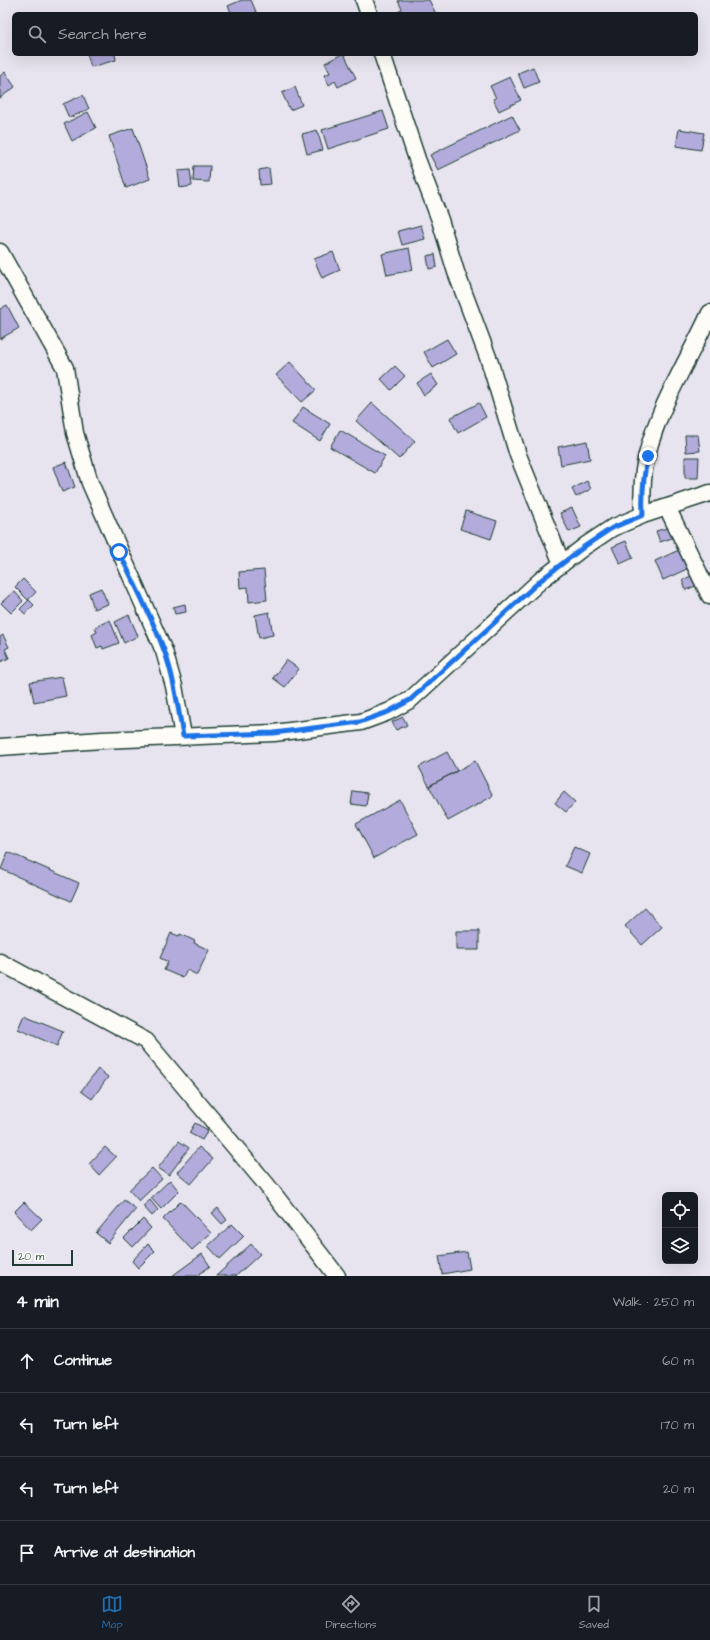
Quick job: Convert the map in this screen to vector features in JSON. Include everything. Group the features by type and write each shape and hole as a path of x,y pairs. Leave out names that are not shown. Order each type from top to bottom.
{"street":[{"path":"364,0 368,12"},
{"path":"383,56 440,220 456,272 489,360 518,455 562,564"},
{"path":"0,252 65,368 75,433 90,483 164,651 174,686 183,736"},
{"path":"643,515 642,492 644,468 654,434 663,410 710,313"},
{"path":"0,747 28,744 183,736 274,733 360,722 388,712 410,700 541,580 585,546 612,528 643,515 710,493"},
{"path":"667,507 710,596"},
{"path":"0,962 146,1041 266,1184 337,1276"}],"building":[{"path":"242,0 251,0 256,12 231,12 228,6"},
{"path":"429,0 435,12 398,12 402,9 398,1"},
{"path":"88,56 115,56 116,60 91,67"},
{"path":"338,56 345,56 356,78 338,87 335,81 329,85 324,75 330,73 325,63"},
{"path":"533,67 539,82 524,88 518,73"},
{"path":"5,72 15,87 0,98 0,76"},
{"path":"510,77 521,100 499,111 493,99 496,98 490,86"},
{"path":"295,87 302,105 290,110 282,93"},
{"path":"83,95 89,109 69,118 63,104"},
{"path":"383,111 389,129 328,149 322,130"},
{"path":"88,112 96,128 72,141 64,124"},
{"path":"512,115 520,130 438,170 430,155"},
{"path":"133,128 150,179 126,188 109,136"},
{"path":"679,129 704,133 701,150 676,146"},
{"path":"317,130 323,150 307,154 302,134"},
{"path":"194,166 210,166 209,182 193,181"},
{"path":"269,168 271,184 260,185 259,170"},
{"path":"190,170 192,186 180,188 178,171"},
{"path":"421,225 425,239 402,245 398,231"},
{"path":"409,248 413,270 387,275 382,254"},
{"path":"333,252 340,270 322,278 314,259"},
{"path":"435,254 437,267 429,269 427,256"},
{"path":"7,305 19,328 0,339 0,309"},
{"path":"447,339 456,354 433,368 424,352"},
{"path":"290,362 316,390 302,402 276,375"},
{"path":"395,366 405,376 391,390 381,379"},
{"path":"431,374 438,385 424,395 417,383"},
{"path":"372,403 415,441 399,459 356,421"},
{"path":"479,403 486,417 458,433 450,418"},
{"path":"303,407 330,424 320,441 292,423"},
{"path":"340,430 385,456 375,473 330,447"},
{"path":"685,435 698,435 700,451 686,452"},
{"path":"587,441 590,459 561,465 558,447"},
{"path":"685,457 699,457 698,478 685,478"},
{"path":"66,462 75,487 62,492 53,467"},
{"path":"587,481 591,489 576,497 572,489"},
{"path":"572,508 581,527 569,532 560,513"},
{"path":"466,511 497,521 491,539 460,529"},
{"path":"671,527 675,537 660,542 656,531"},
{"path":"626,541 633,558 620,564 612,547"},
{"path":"681,549 689,568 663,580 655,561"},
{"path":"264,570 267,600 249,602 248,587 240,588 239,572"},
{"path":"696,574 700,584 686,590 682,580"},
{"path":"23,579 36,592 28,600 15,587"},
{"path":"101,588 108,604 94,609 89,593"},
{"path":"14,591 23,601 11,613 1,603"},
{"path":"29,600 34,605 25,614 20,609"},
{"path":"185,604 186,612 175,614 173,607"},
{"path":"269,612 273,635 259,638 255,615"},
{"path":"129,615 138,636 124,643 115,622"},
{"path":"110,620 119,643 103,649 102,646 97,648 92,635 97,632 95,627"},
{"path":"3,635 9,647 5,649 9,658 0,662 0,637"},
{"path":"286,660 299,669 285,687 273,678"},
{"path":"62,677 66,696 34,702 30,682"},
{"path":"403,717 407,725 396,730 392,722"},
{"path":"447,752 457,771 429,786 419,767"},
{"path":"475,761 493,796 448,821 429,786"},
{"path":"353,791 368,793 366,806 351,804"},
{"path":"564,792 575,802 566,812 555,803"},
{"path":"400,800 418,834 374,858 356,824"},
{"path":"574,847 590,854 582,873 565,866"},
{"path":"8,852 79,883 71,901 1,869"},
{"path":"645,908 662,927 642,945 625,926"},
{"path":"456,931 479,931 479,950 456,950"},
{"path":"171,933 179,936 180,934 209,950 197,975 187,970 183,978 164,970 168,962 160,958"},
{"path":"24,1015 63,1031 57,1046 18,1029"},
{"path":"98,1069 108,1077 92,1099 81,1091"},
{"path":"195,1123 208,1130 202,1140 189,1133"},
{"path":"179,1141 189,1148 169,1175 158,1168"},
{"path":"105,1147 116,1157 99,1175 89,1164"},
{"path":"199,1147 213,1159 191,1184 177,1172"},
{"path":"152,1168 162,1179 139,1201 129,1190"},
{"path":"170,1180 179,1191 161,1209 151,1198"},
{"path":"124,1200 136,1209 108,1243 96,1233"},
{"path":"150,1200 158,1210 152,1216 143,1206"},
{"path":"181,1201 211,1233 192,1250 163,1219"},
{"path":"24,1202 42,1219 31,1230 14,1212"},
{"path":"218,1208 227,1220 222,1224 212,1213"},
{"path":"143,1219 151,1228 133,1247 124,1238"},
{"path":"232,1224 244,1236 220,1259 208,1246"},
{"path":"148,1244 155,1251 138,1268 132,1261"},
{"path":"251,1244 260,1254 236,1276 216,1276"},
{"path":"467,1252 470,1269 442,1274 439,1256"},
{"path":"202,1254 210,1266 197,1276 172,1276"}],"route":[{"path":"119,552 136,585 164,651 174,686 183,736 274,733 360,722 388,712 410,700 541,580 585,546 612,528 643,515 642,492 644,468 648,456"}]}
